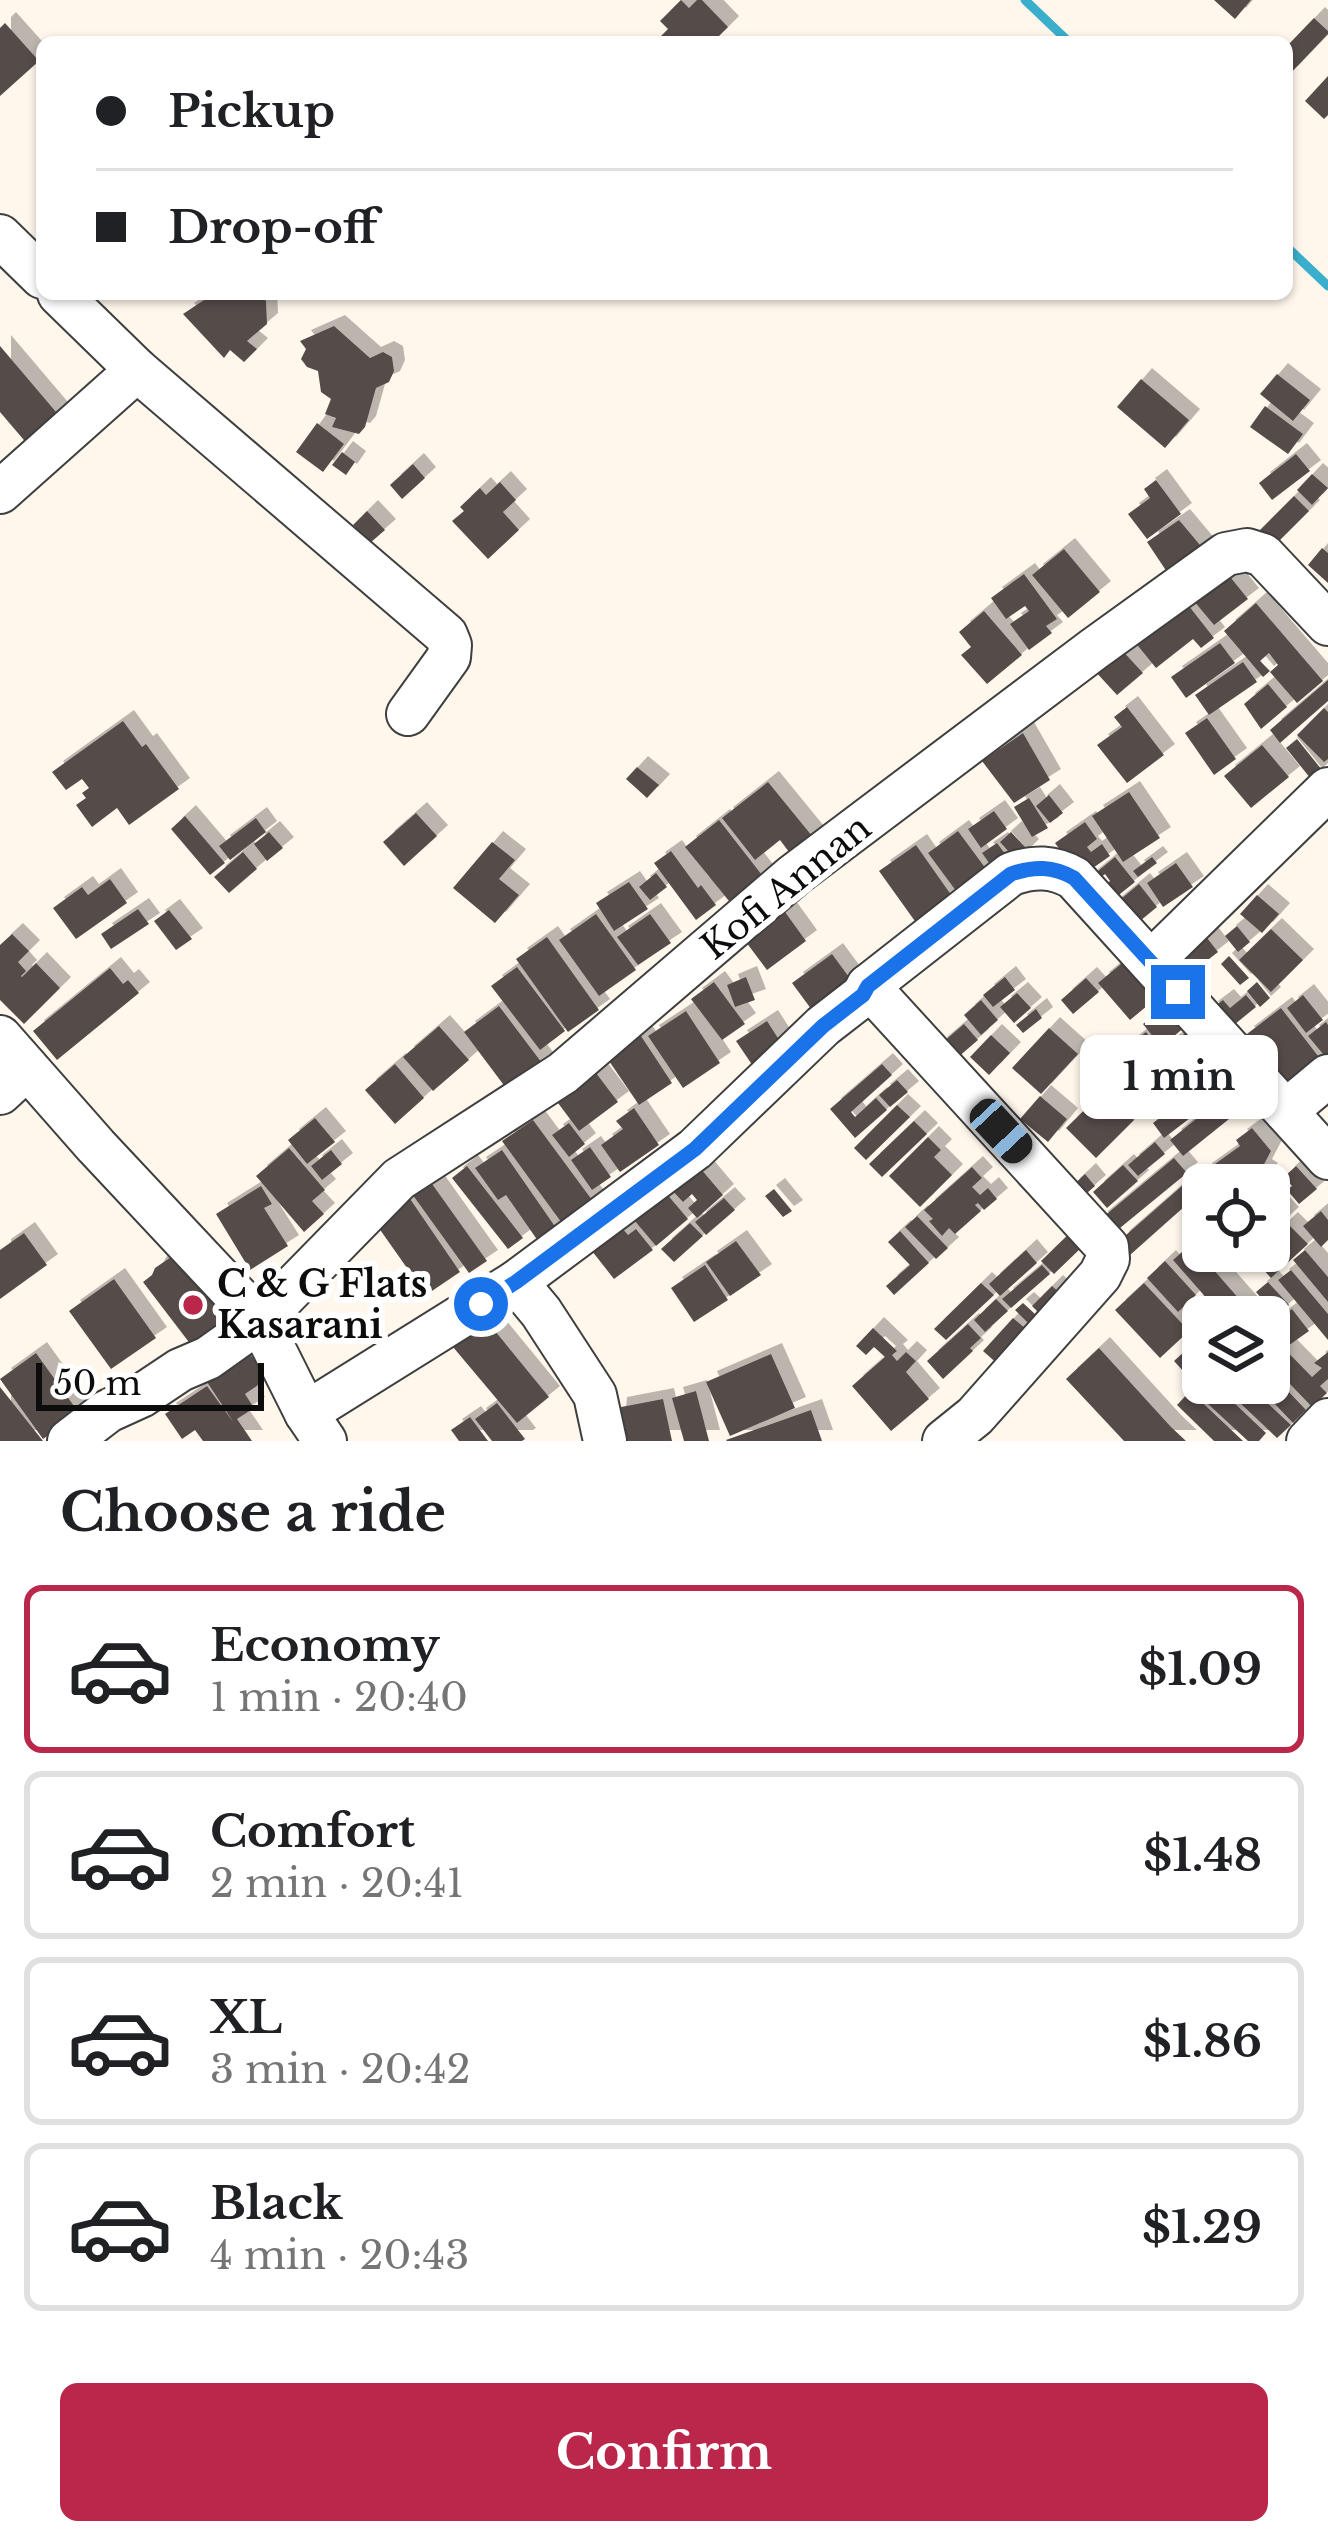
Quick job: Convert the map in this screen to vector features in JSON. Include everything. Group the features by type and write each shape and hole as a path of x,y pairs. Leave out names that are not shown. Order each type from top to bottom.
{"street":[{"path":"0,236 36,272"},
{"path":"65,300 137,370 446,635 451,645 449,657 408,714"},
{"path":"0,492 137,370"},
{"name":"Kofi Annan","path":"70,1441 108,1412 208,1358 260,1321 399,1179 563,1072 794,875 1226,554 1247,550 1263,556 1328,624"},
{"path":"1150,962 1328,789"},
{"path":"9,1066 96,1146 260,1321 315,1427 695,1149 868,986 1011,874 1030,867 1060,870 1074,878 1328,1158"},
{"path":"868,986 1107,1246 1108,1258 1100,1275 976,1416 944,1441"},
{"path":"1286,1111 1328,1076"},
{"path":"516,1282 542,1312 595,1395 605,1441"},
{"path":"1308,1441 1328,1420"}],"building":[{"path":"681,0 689,8 702,0 728,27 719,36 661,36 668,29 660,21"},
{"path":"1214,0 1251,0 1235,19"},
{"path":"1314,18 1328,31 1293,71 1293,40"},
{"path":"5,23 36,58 36,64 0,96 0,28"},
{"path":"1328,76 1328,115 1324,119 1305,101"},
{"path":"204,300 265,300 267,324 247,341 257,349 244,362 230,350 224,358 183,314"},
{"path":"334,326 370,358 383,352 392,357 394,371 389,382 376,388 359,434 332,427 336,418 325,414 331,399 321,392 318,371 301,359 306,349 300,341"},
{"path":"0,346 62,419 29,446 0,412"},
{"path":"1277,374 1310,400 1293,421 1260,394"},
{"path":"1141,379 1189,420 1165,448 1117,407"},
{"path":"1265,406 1303,434 1288,454 1250,427"},
{"path":"317,423 344,444 323,472 296,452"},
{"path":"342,452 355,462 346,475 332,465"},
{"path":"1296,454 1310,471 1272,500 1259,483"},
{"path":"413,464 425,478 402,499 390,485"},
{"path":"1312,474 1328,488 1312,505 1297,490"},
{"path":"1156,480 1181,514 1147,539 1128,514 1150,498 1144,489"},
{"path":"500,482 516,500 503,512 519,530 488,559 452,521 480,488 486,495"},
{"path":"1294,496 1309,511 1275,545 1259,531"},
{"path":"367,511 385,530 370,543 353,525"},
{"path":"1179,520 1205,551 1171,578 1147,542"},
{"path":"1322,548 1328,553 1328,583 1308,565"},
{"path":"1064,549 1100,592 1068,618 1032,575"},
{"path":"1227,573 1248,599 1214,625 1193,600"},
{"path":"1024,574 1057,619 1046,626 1052,633 1029,650 1010,624 1029,611 1025,606 1006,619 991,598"},
{"path":"1185,601 1214,638 1201,648 1193,639 1156,668 1134,641"},
{"path":"1256,603 1323,681 1297,703 1270,672 1278,665 1269,653 1260,661 1270,671 1263,677 1224,631"},
{"path":"984,611 1022,655 987,684 961,655 971,647 959,632"},
{"path":"1220,643 1235,663 1186,698 1171,677"},
{"path":"1119,647 1143,673 1117,695 1094,670"},
{"path":"1243,662 1257,682 1209,715 1195,695"},
{"path":"1328,680 1328,701 1280,743 1270,730"},
{"path":"1268,684 1287,707 1261,729 1244,704"},
{"path":"1127,707 1164,755 1127,783 1097,745 1122,727 1114,717"},
{"path":"1324,708 1328,712 1328,759 1324,762 1297,735"},
{"path":"1207,718 1236,759 1214,775 1185,733"},
{"path":"123,721 179,789 129,825 117,808 92,827 76,805 86,798 82,793 89,788 82,779 66,790 52,772"},
{"path":"1023,733 1050,780 1014,803 982,761"},
{"path":"1297,739 1322,770 1311,779 1286,748"},
{"path":"1262,745 1289,777 1251,808 1224,776"},
{"path":"637,767 659,785 647,798 626,779"},
{"path":"768,782 817,842 795,860 780,840 755,860 722,818"},
{"path":"1129,792 1160,838 1123,862 1092,816"},
{"path":"1049,795 1063,813 1050,823 1036,806"},
{"path":"1029,798 1048,828 1032,837 1014,807"},
{"path":"994,811 1007,829 981,848 968,829"},
{"path":"416,813 437,836 404,866 383,842"},
{"path":"185,816 225,863 210,875 171,829"},
{"path":"256,818 266,832 230,860 219,846"},
{"path":"719,820 762,875 729,901 685,847"},
{"path":"1085,822 1097,839 1087,847 1091,852 1102,844 1110,856 1080,877 1055,843"},
{"path":"958,831 992,877 962,899 928,853"},
{"path":"269,832 283,848 267,861 254,844"},
{"path":"1011,832 1028,850 1017,861 1000,842"},
{"path":"492,842 515,860 499,879 519,895 495,923 453,888"},
{"path":"997,843 1012,863 997,874 982,853"},
{"path":"916,845 954,899 917,924 879,871"},
{"path":"671,851 716,905 696,920 654,863"},
{"path":"243,852 257,869 229,893 214,877"},
{"path":"1115,857 1135,882 1110,902 1100,889 1110,881 1105,874 1091,885 1087,880"},
{"path":"1152,857 1157,863 1138,877 1133,871"},
{"path":"1176,863 1193,887 1163,907 1147,883"},
{"path":"656,873 667,887 650,900 639,887"},
{"path":"110,879 127,903 76,939 53,908 82,887 88,895"},
{"path":"629,882 648,909 614,931 596,903"},
{"path":"1139,884 1157,907 1129,930 1110,908"},
{"path":"1257,895 1279,914 1262,933 1240,914"},
{"path":"780,905 806,941 767,970 740,934"},
{"path":"138,909 149,924 111,949 101,934"},
{"path":"169,910 192,939 176,950 154,921"},
{"path":"596,914 636,970 599,996 559,940"},
{"path":"650,914 671,943 638,965 617,937"},
{"path":"1237,926 1250,942 1238,952 1225,936"},
{"path":"1271,929 1303,960 1271,992 1239,960"},
{"path":"12,934 29,951 18,962 26,971 21,976 36,963 60,988 24,1024 0,1000 0,945"},
{"path":"1204,934 1218,952 1195,970 1180,952"},
{"path":"547,937 599,1010 568,1032 516,959"},
{"path":"832,954 860,992 820,1021 792,983"},
{"path":"1133,954 1165,991 1130,1020 1098,983"},
{"path":"1229,956 1249,978 1240,985 1221,964"},
{"path":"517,967 565,1031 540,1050 491,986"},
{"path":"110,968 123,984 128,980 139,993 57,1060 33,1031"},
{"path":"746,977 755,1000 735,1007 727,985"},
{"path":"1005,977 1015,990 993,1007 983,995"},
{"path":"1086,978 1099,992 1073,1014 1061,1000"},
{"path":"714,982 745,1024 722,1040 691,999"},
{"path":"1257,982 1270,998 1260,1007 1247,991"},
{"path":"1017,993 1031,1008 1014,1023 1000,1007"},
{"path":"1246,995 1256,1007 1224,1033 1207,1012 1223,1000 1230,1008"},
{"path":"1303,995 1323,1020 1306,1033 1287,1008"},
{"path":"1178,996 1223,1050 1178,1087 1167,1074 1207,1041 1186,1026 1161,1047 1143,1024"},
{"path":"981,1000 998,1020 981,1035 964,1015"},
{"path":"499,1006 545,1067 509,1092 464,1032"},
{"path":"1281,1008 1325,1065 1286,1094 1243,1037"},
{"path":"1036,1009 1042,1018 1023,1033 1016,1025"},
{"path":"686,1011 720,1063 683,1088 648,1036"},
{"path":"767,1021 785,1049 755,1069 736,1041"},
{"path":"964,1024 978,1040 950,1064 936,1048"},
{"path":"1328,1025 1328,1060 1308,1036"},
{"path":"439,1026 469,1060 433,1091 403,1057"},
{"path":"1049,1028 1078,1054 1041,1094 1012,1068"},
{"path":"1146,1032 1170,1063 1144,1083 1120,1052"},
{"path":"1187,1032 1198,1046 1177,1062 1166,1047"},
{"path":"991,1035 1010,1053 989,1075 970,1057"},
{"path":"641,1036 672,1083 639,1105 607,1058"},
{"path":"395,1064 424,1098 395,1124 365,1090"},
{"path":"882,1064 892,1075 851,1112 855,1117 876,1098 887,1110 855,1138 830,1109"},
{"path":"590,1065 618,1102 579,1131 555,1099"},
{"path":"1128,1078 1139,1091 1154,1079 1167,1095 1146,1111 1137,1099 1128,1106 1114,1089"},
{"path":"897,1080 908,1092 890,1107 879,1095"},
{"path":"1209,1080 1220,1095 1164,1138 1153,1123"},
{"path":"1106,1089 1115,1098 1103,1109 1108,1114 1118,1104 1134,1120 1096,1158 1066,1128"},
{"path":"1040,1096 1067,1119 1048,1142 1020,1119"},
{"path":"1221,1099 1234,1115 1183,1156 1170,1140"},
{"path":"897,1105 910,1117 866,1160 854,1148"},
{"path":"634,1108 659,1145 620,1172 601,1145 623,1129 616,1121"},
{"path":"315,1118 335,1142 307,1164 288,1140"},
{"path":"533,1120 595,1204 564,1226 502,1141"},
{"path":"914,1121 927,1134 882,1177 869,1164"},
{"path":"569,1123 585,1144 569,1157 552,1135"},
{"path":"1252,1128 1271,1151 1264,1164 1215,1164 1240,1146 1236,1140"},
{"path":"928,1137 941,1150 934,1157 952,1175 920,1207 889,1176"},
{"path":"1155,1142 1165,1154 1138,1176 1128,1165"},
{"path":"590,1147 611,1177 592,1190 571,1160"},
{"path":"289,1148 325,1190 312,1201 324,1214 304,1232 256,1176"},
{"path":"331,1150 342,1164 322,1180 311,1166"},
{"path":"502,1150 563,1238 545,1251 506,1195 498,1200 475,1168"},
{"path":"1174,1158 1182,1167 1182,1177 1109,1237 1097,1222"},
{"path":"695,1162 723,1195 697,1218 688,1208 697,1200 692,1194 683,1202 668,1186"},
{"path":"1123,1165 1138,1181 1107,1208 1093,1192"},
{"path":"467,1166 523,1238 508,1249 452,1178"},
{"path":"1296,1166 1317,1189 1299,1204 1290,1194 1290,1172"},
{"path":"972,1167 982,1178 972,1187 980,1195 988,1188 997,1199 984,1210 975,1205 981,1211 955,1234 949,1228 942,1236 924,1210"},
{"path":"425,1174 487,1261 469,1273 407,1187"},
{"path":"1085,1174 1095,1186 1079,1200 1069,1189"},
{"path":"261,1186 272,1204 264,1208 288,1246 250,1270 216,1214"},
{"path":"1182,1186 1182,1209 1130,1255 1118,1242"},
{"path":"774,1189 792,1211 783,1217 765,1196"},
{"path":"404,1190 460,1272 426,1295 369,1214"},
{"path":"666,1193 688,1219 656,1246 634,1220"},
{"path":"724,1198 735,1210 706,1235 695,1222"},
{"path":"1321,1211 1328,1220 1328,1240 1321,1247 1303,1226"},
{"path":"917,1216 948,1248 936,1259 905,1227"},
{"path":"690,1223 703,1236 674,1262 661,1249"},
{"path":"1290,1226 1308,1244 1290,1261"},
{"path":"622,1228 628,1235 636,1229 653,1250 614,1279 592,1251"},
{"path":"900,1231 929,1263 894,1295 886,1286 910,1265 888,1242"},
{"path":"1071,1232 1083,1246 1054,1274 1041,1261"},
{"path":"24,1233 47,1265 0,1299 0,1250"},
{"path":"736,1241 761,1275 730,1296 706,1262"},
{"path":"1026,1250 1037,1263 1000,1296 989,1284"},
{"path":"1305,1250 1328,1277 1328,1302 1293,1260"},
{"name":"C & G Flats Kasarani","path":"171,1257 227,1306 220,1339 198,1354 143,1282"},
{"path":"1165,1261 1196,1295 1182,1296 1178,1312 1147,1278"},
{"path":"705,1265 728,1300 694,1322 671,1288"},
{"path":"1042,1265 1050,1274 1011,1308 1002,1299"},
{"path":"1290,1271 1328,1314 1328,1340 1278,1280"},
{"path":"1184,1272 1216,1272 1237,1296 1205,1296"},
{"path":"114,1279 156,1338 111,1369 69,1311"},
{"path":"1268,1282 1281,1296 1260,1296 1256,1292"},
{"path":"981,1283 994,1295 946,1340 934,1329"},
{"path":"1144,1283 1182,1324 1182,1338 1160,1358 1115,1310"},
{"path":"1052,1286 1063,1296 1032,1327 1015,1310 1023,1303 1035,1314 1032,1306"},
{"path":"996,1299 1008,1311 985,1332 974,1320"},
{"path":"1290,1310 1309,1331 1290,1345"},
{"path":"1013,1318 1038,1339 1008,1373 983,1351"},
{"path":"486,1320 549,1397 517,1423 453,1347"},
{"path":"968,1324 981,1338 943,1379 927,1361"},
{"path":"873,1328 897,1351 892,1355 897,1361 906,1352 916,1361 906,1372 929,1399 891,1431 852,1386 885,1357 874,1347 866,1355 856,1346"},
{"path":"1099,1348 1186,1441 1124,1441 1066,1379"},
{"path":"248,1351 267,1379 245,1394 254,1408 237,1419 252,1441 203,1441 195,1430 182,1439 165,1414 207,1386 234,1423 205,1379"},
{"path":"1328,1352 1328,1379 1320,1386 1327,1393 1312,1407 1290,1384 1290,1354 1312,1377 1322,1368 1314,1363"},
{"path":"36,1353 79,1413 43,1439 0,1379"},
{"path":"771,1354 795,1408 730,1436 706,1382"},
{"path":"0,1387 43,1441 0,1441"},
{"path":"696,1391 709,1441 684,1441 672,1398"},
{"path":"1290,1393 1306,1410 1293,1423 1275,1404 1290,1404"},
{"path":"663,1399 672,1441 613,1441 616,1408"},
{"path":"1182,1400 1182,1404 1204,1404 1243,1441 1214,1441 1177,1405"},
{"path":"497,1403 525,1439 492,1441 475,1419"},
{"path":"1208,1404 1235,1404 1266,1433 1259,1441 1248,1441"},
{"path":"1241,1404 1268,1404 1291,1425 1277,1438"},
{"path":"811,1410 822,1441 726,1440"},
{"path":"470,1417 488,1441 459,1441 451,1430"}],"waterway":[{"path":"1025,0 1063,36"},
{"path":"1293,253 1328,286"}],"place":[{"name":"C & G Flats Kasarani","path":"193,1305"}],"route":[{"path":"481,1304 695,1149 868,986 1011,874 1030,867 1046,868 1074,878 1178,992"}]}
